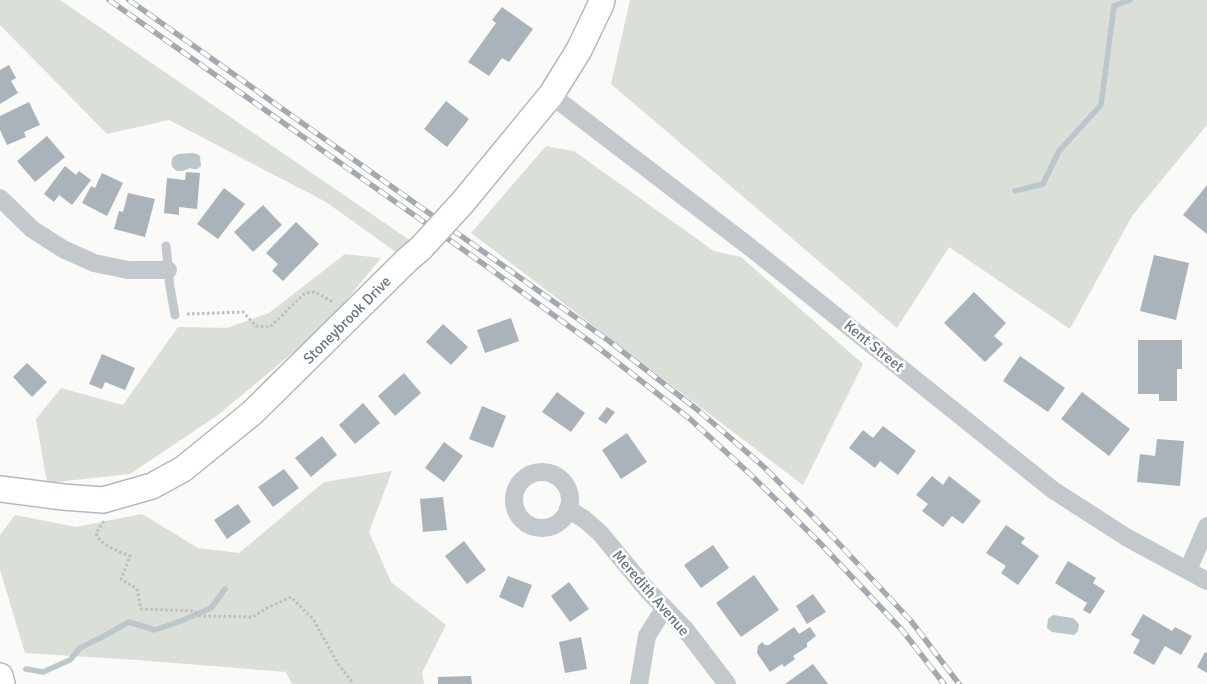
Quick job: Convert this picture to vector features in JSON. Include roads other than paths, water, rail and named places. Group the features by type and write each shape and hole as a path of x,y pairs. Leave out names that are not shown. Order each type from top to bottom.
{"street":[{"name":"Stoneybrook Drive","path":"0,490 103,500 152,486 182,469 252,413 421,248 463,202 551,95 579,50 602,0"},
{"name":"Kent Street","path":"551,95 751,248 1053,490 1126,537 1207,581"},
{"path":"0,198 32,229 63,249 94,263 128,270 168,270"},
{"name":"Meredith Avenue","path":"568,510 584,519 600,533 664,609 685,629 727,684"},
{"path":"1188,570 1207,526"},
{"path":"639,684 647,636 664,609"},
{"path":"0,676 2,684"}],"lane":[{"path":"166,246 175,315"}],"waterway":[{"path":"1015,191 1043,184 1059,151 1101,105 1114,6 1130,0"},
{"path":"26,669 43,672 70,660 80,648 129,622 155,630 181,621 211,608 225,589"}],"railway":[{"path":"109,0 482,263 600,349 690,419 751,475 818,541 902,630 944,684"},
{"path":"129,0 609,341 699,411 764,467 829,533 911,621 959,684"}]}
